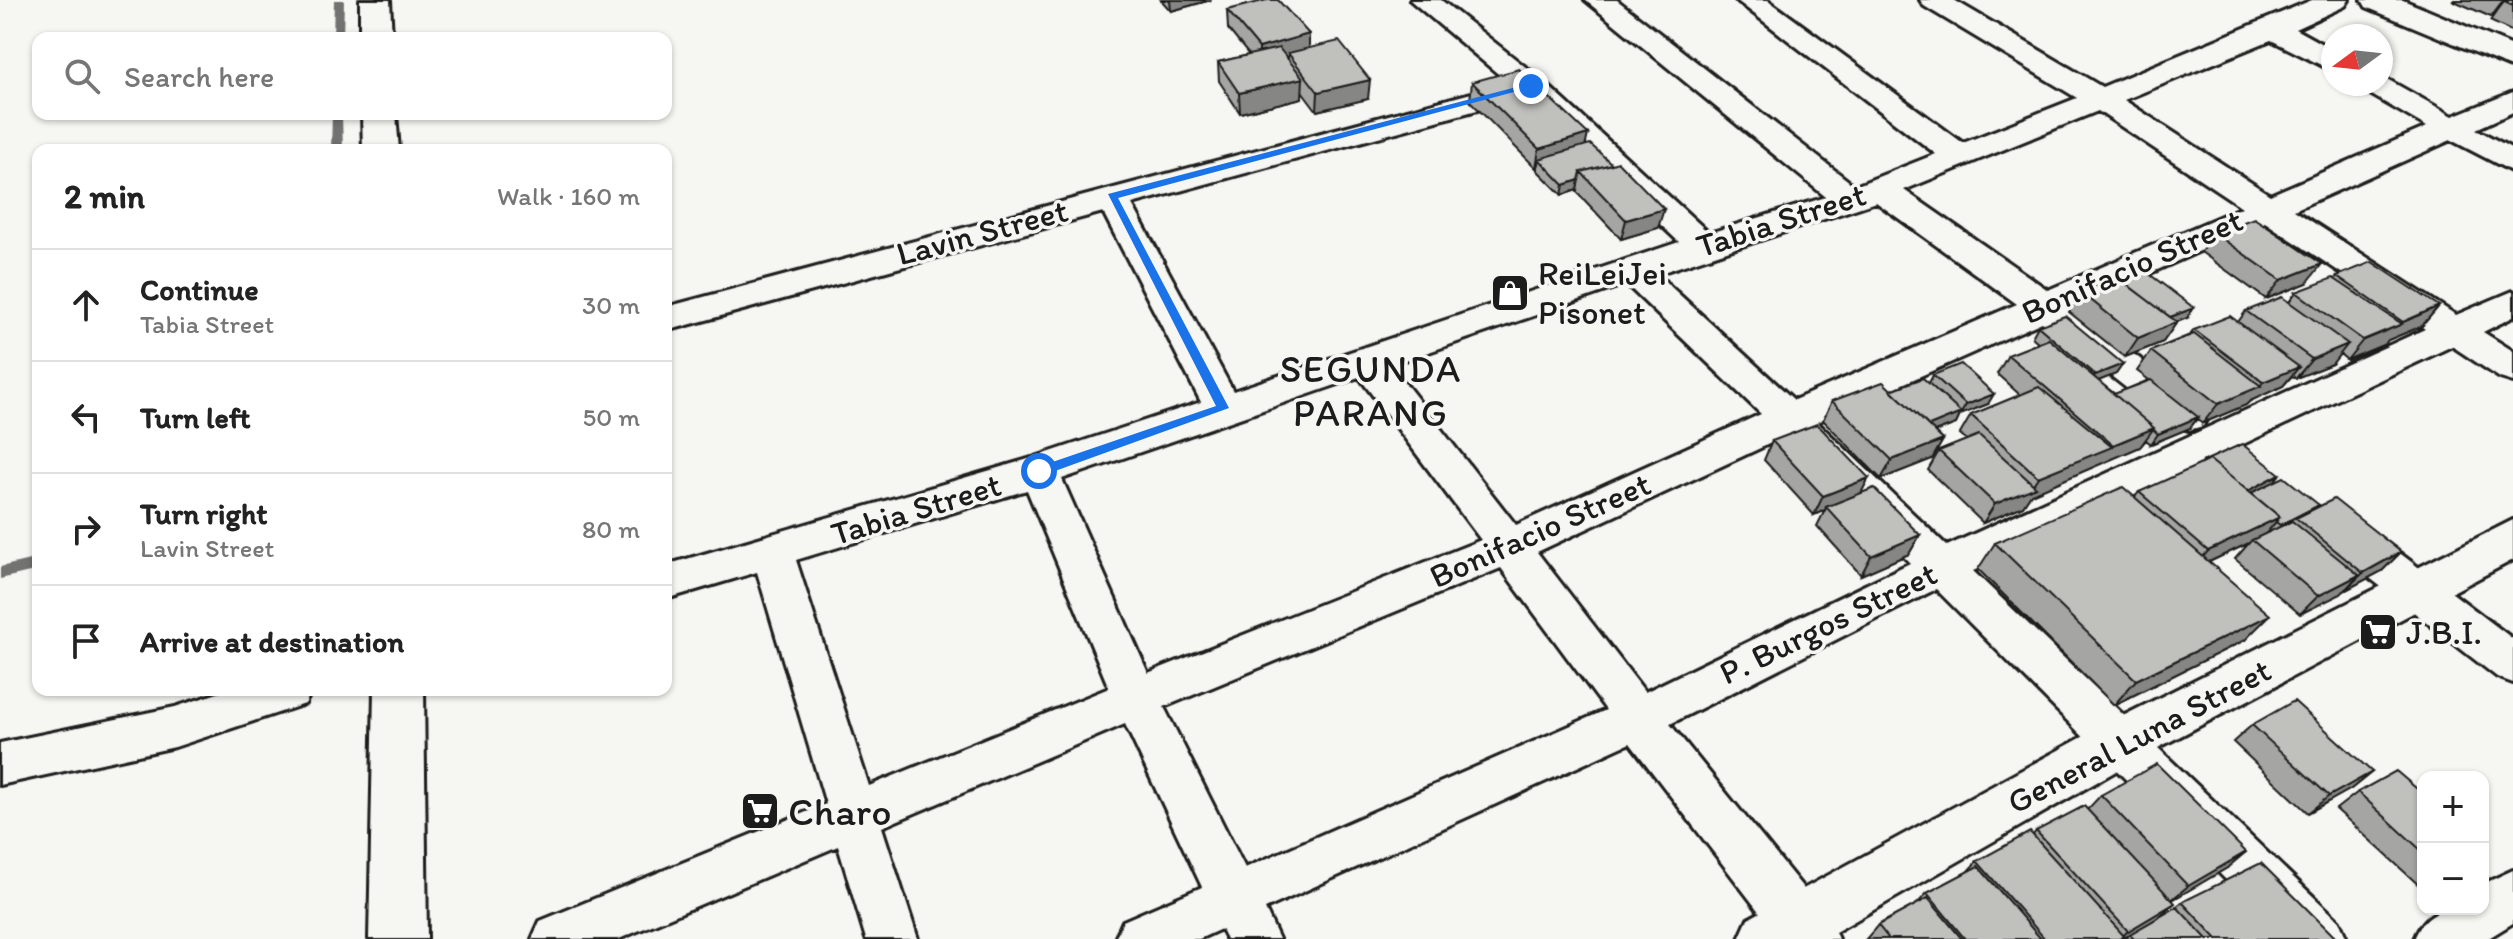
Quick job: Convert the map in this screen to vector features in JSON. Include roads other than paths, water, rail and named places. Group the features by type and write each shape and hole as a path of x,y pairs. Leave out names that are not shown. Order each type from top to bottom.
{"street":[{"path":"375,0 376,32"},
{"path":"1424,0 1531,86 1703,246"},
{"path":"1599,0 1865,194 2044,305 2233,450"},
{"path":"1750,0 1958,155"},
{"path":"1934,0 2099,98 2513,369"},
{"name":"Tabia Street","path":"672,580 773,553 1039,471 1865,194 2273,29 2335,0"},
{"path":"2377,0 2513,58"},
{"path":"2273,29 2321,55"},
{"name":"Lavin Street","path":"672,317 1111,196 1531,86"},
{"path":"2393,94 2513,162"},
{"name":"Bonifacio Street","path":"558,939 1136,698 1511,546 1789,418 2264,207 2513,101"},
{"path":"379,120 381,144"},
{"path":"1111,196 1223,408"},
{"path":"1633,271 1789,418 2321,939"},
{"name":"P. Burgos Street","path":"1141,939 1637,718 1941,567 2233,450 2453,331 2513,303"},
{"path":"1368,362 1511,546 1792,933"},
{"path":"1039,471 1136,698 1253,939"},
{"path":"2319,516 2513,664"},
{"name":"General Luna Street","path":"1792,933 2119,743 2418,591 2513,538"},
{"path":"773,553 892,939"},
{"path":"0,764 175,727 271,696"},
{"path":"398,939 399,696"},
{"path":"2440,939 2513,894"}],"waterway":[{"path":"338,32 339,0"},
{"path":"337,120 337,144"},
{"path":"0,573 32,565"}],"place":[{"name":"ReiLeiJei Pisonet","path":"1510,293"},
{"name":"J.B.I.","path":"2378,632"},
{"name":"Charo","path":"760,811"}],"district":[{"name":"SEGUNDA PARANG","path":"1371,391"}]}
